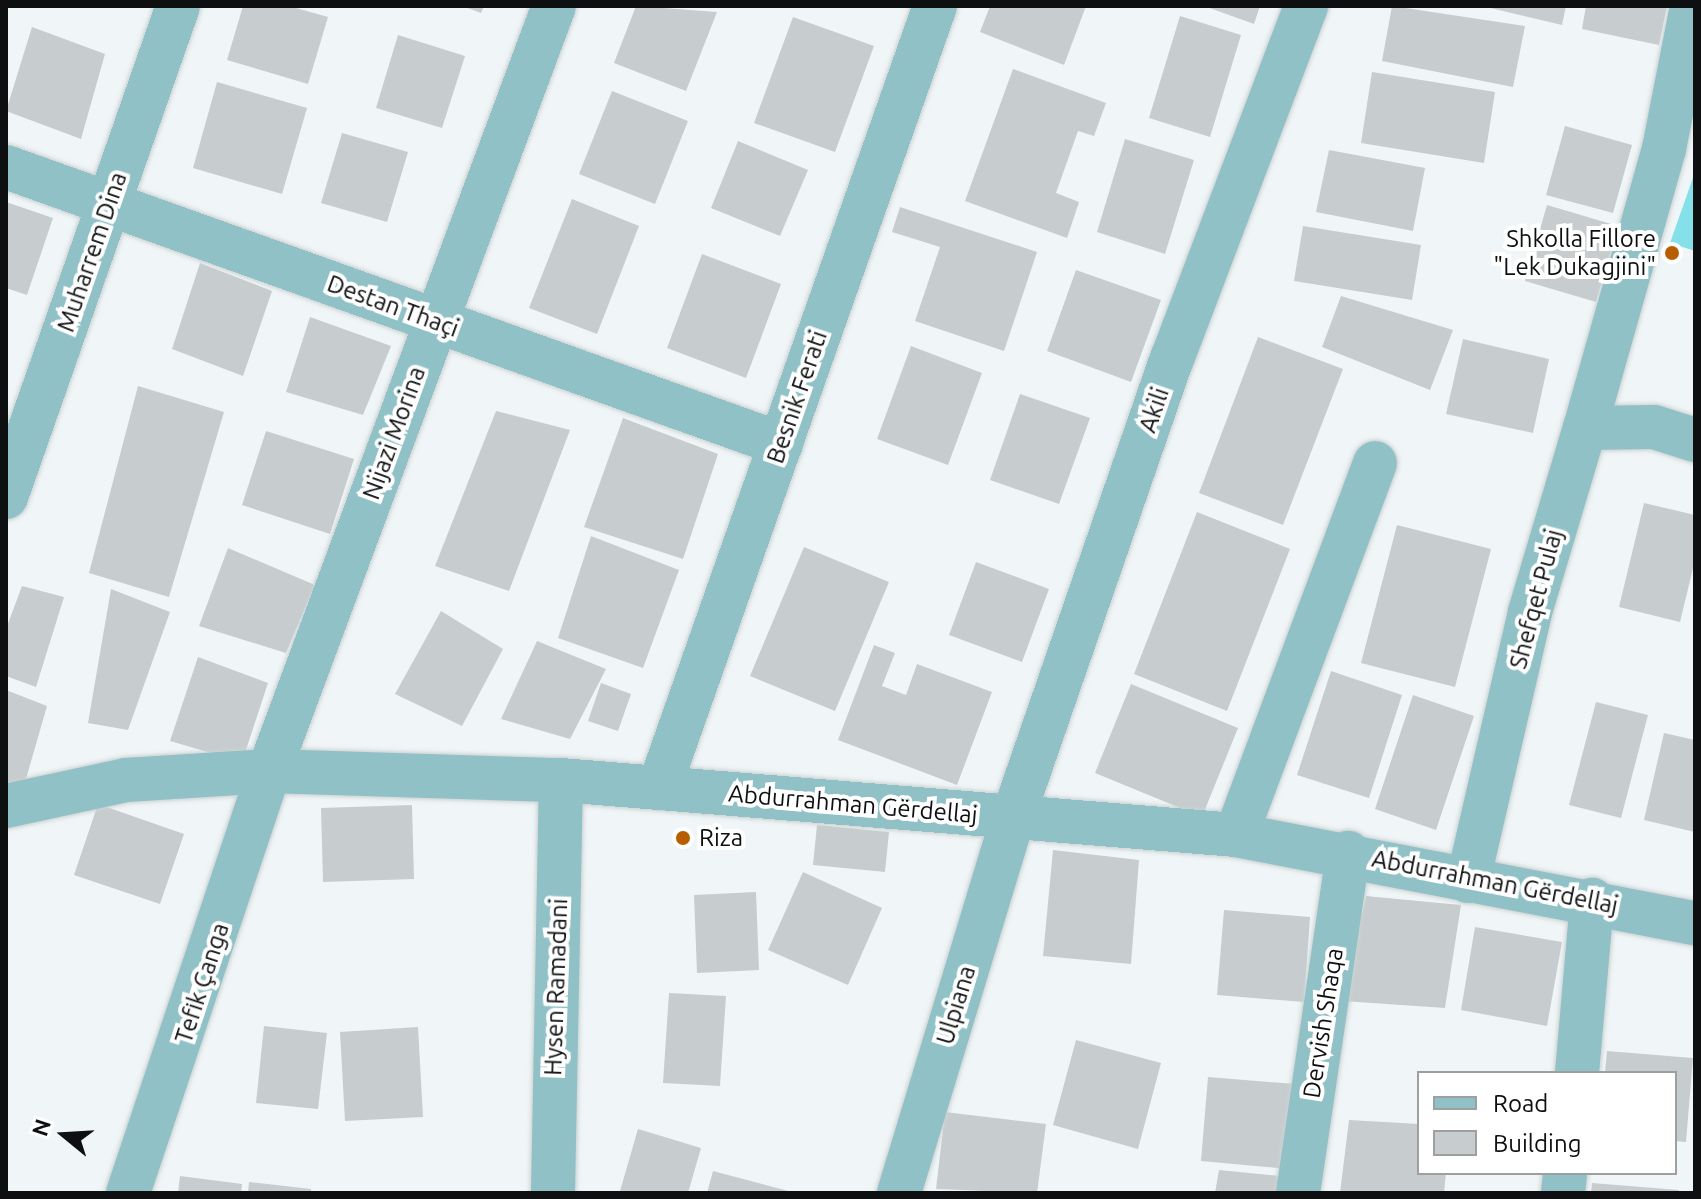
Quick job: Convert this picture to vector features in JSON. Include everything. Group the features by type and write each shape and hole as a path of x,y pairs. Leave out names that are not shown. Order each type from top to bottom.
{"street":[{"name":"Muharrem Dina","path":"6,497 178,6"},
{"name":"Nijazi Morina","path":"269,771 554,6"},
{"name":"Besnik Ferati","path":"659,788 935,6"},
{"name":"Akili","path":"1013,817 1172,359 1306,6"},
{"name":"Shefqet Pulaj","path":"1468,881 1530,612 1664,149 1692,6"},
{"name":"Destan Thaçi","path":"6,167 781,444"},
{"path":"1585,428 1654,427 1695,440"},
{"path":"1236,835 1375,463"},
{"name":"Abdurrahman Gërdellaj","path":"6,806 126,780 269,771 561,780 1236,835 1348,853 1468,881 1592,900 1695,923"},
{"name":"Tefik Çanga","path":"128,1193 269,771"},
{"name":"Hysen Ramadani","path":"553,1193 561,780"},
{"name":"Ulpiana","path":"899,1193 1013,817"},
{"name":"Dervish Shaqa","path":"1298,1193 1348,853"},
{"path":"1577,1071 1592,900"}],"shaded area":[{"path":"1695,172 1695,251 1670,243"}],"building":[{"path":"243,6 289,6 328,17 308,84 227,60"},
{"path":"462,6 484,6 481,13"},
{"path":"636,6 717,12 686,91 614,63"},
{"path":"990,6 1086,6 1064,65 980,32"},
{"path":"1204,6 1260,6 1254,24"},
{"path":"1392,6 1525,26 1513,87 1382,61"},
{"path":"1482,6 1566,6 1562,25"},
{"path":"1586,6 1667,6 1659,45 1582,29"},
{"path":"1180,16 1241,35 1210,137 1149,118"},
{"path":"793,17 874,46 835,152 754,123"},
{"path":"32,27 105,54 81,139 6,111"},
{"path":"398,35 465,56 442,128 376,108"},
{"path":"1013,69 1106,103 1094,136 1078,131 1056,193 1079,202 1067,238 965,201"},
{"path":"1372,72 1495,92 1484,163 1361,143"},
{"path":"217,82 307,108 282,194 193,168"},
{"path":"612,91 688,121 655,204 579,174"},
{"path":"1565,126 1632,145 1613,213 1546,195"},
{"path":"342,133 408,152 387,222 321,203"},
{"path":"1125,139 1194,160 1165,254 1097,232"},
{"path":"738,141 808,170 780,236 711,208"},
{"path":"1329,150 1425,168 1413,231 1316,212"},
{"path":"572,199 639,226 597,334 529,308"},
{"path":"6,202 53,218 27,295 6,288"},
{"path":"1547,205 1618,226 1596,302 1525,281"},
{"path":"900,207 1037,252 1004,351 915,321 940,247 892,232"},
{"path":"1303,226 1421,245 1412,300 1294,281"},
{"path":"702,254 781,284 746,378 667,348"},
{"path":"200,263 272,291 243,376 172,349"},
{"path":"1076,270 1161,300 1131,382 1047,351"},
{"path":"1341,296 1453,330 1430,390 1322,347"},
{"path":"310,317 391,346 363,415 286,392"},
{"path":"1258,337 1343,369 1283,525 1199,493"},
{"path":"1463,339 1549,359 1533,433 1446,414"},
{"path":"911,346 982,373 948,465 877,439"},
{"path":"138,386 224,412 169,597 89,573"},
{"path":"1020,394 1090,418 1059,504 990,480"},
{"path":"496,411 570,430 509,591 435,566"},
{"path":"623,418 718,454 683,559 584,527"},
{"path":"266,431 354,459 330,534 242,505"},
{"path":"1644,503 1695,515 1695,560 1680,622 1619,607"},
{"path":"1197,512 1290,549 1227,711 1134,674"},
{"path":"1397,525 1491,549 1455,687 1361,663"},
{"path":"591,536 679,570 643,668 558,638"},
{"path":"804,547 889,582 835,711 750,676"},
{"path":"228,548 315,585 286,653 199,626"},
{"path":"976,562 1049,589 1022,662 949,635"},
{"path":"22,586 64,597 36,687 6,676 6,629"},
{"path":"111,589 170,612 128,730 88,723"},
{"path":"441,611 503,649 462,726 395,694"},
{"path":"537,641 606,669 570,739 501,719"},
{"path":"874,645 895,653 882,686 906,695 917,664 992,692 957,785 838,740"},
{"path":"198,657 268,683 242,762 170,741"},
{"path":"1331,671 1402,695 1369,798 1297,775"},
{"path":"601,683 631,694 618,731 588,721"},
{"path":"1131,684 1238,728 1202,817 1095,773"},
{"path":"6,690 47,706 26,779 6,785"},
{"path":"1413,695 1474,716 1436,830 1375,809"},
{"path":"1596,702 1648,715 1621,818 1569,805"},
{"path":"1664,733 1695,740 1695,832 1644,820"},
{"path":"98,804 184,834 160,904 74,875"},
{"path":"412,805 414,879 323,882 321,808"},
{"path":"817,825 889,832 885,872 813,865"},
{"path":"1053,850 1139,860 1131,964 1043,956"},
{"path":"803,872 882,908 848,985 768,950"},
{"path":"756,892 759,970 697,973 694,895"},
{"path":"1366,896 1461,905 1445,1008 1343,1001"},
{"path":"1224,910 1310,917 1304,1002 1217,995"},
{"path":"1475,927 1562,942 1547,1026 1461,1010"},
{"path":"669,993 726,996 720,1086 663,1083"},
{"path":"264,1026 327,1033 318,1109 256,1103"},
{"path":"418,1027 423,1117 345,1121 340,1032"},
{"path":"1076,1040 1161,1063 1138,1149 1053,1125"},
{"path":"1607,1051 1693,1058 1686,1142 1677,1141 1677,1071 1605,1071"},
{"path":"1208,1077 1295,1084 1288,1169 1201,1161"},
{"path":"945,1112 1046,1124 1037,1193 936,1189"},
{"path":"1349,1120 1417,1124 1417,1175 1446,1175 1444,1193 1340,1193"},
{"path":"638,1129 701,1148 688,1193 620,1191"},
{"path":"1219,1170 1281,1176 1279,1193 1215,1193"},
{"path":"713,1171 792,1192 792,1193 707,1193"},
{"path":"180,1176 242,1184 241,1193 178,1193"},
{"path":"249,1182 311,1189 311,1193 248,1193"},
{"path":"1592,1183 1679,1190 1679,1193 1591,1193"}],"place":[{"name":"Shkolla Fillore \"Lek Dukagjini\"","path":"1672,253"},
{"name":"Riza","path":"683,838"}]}
